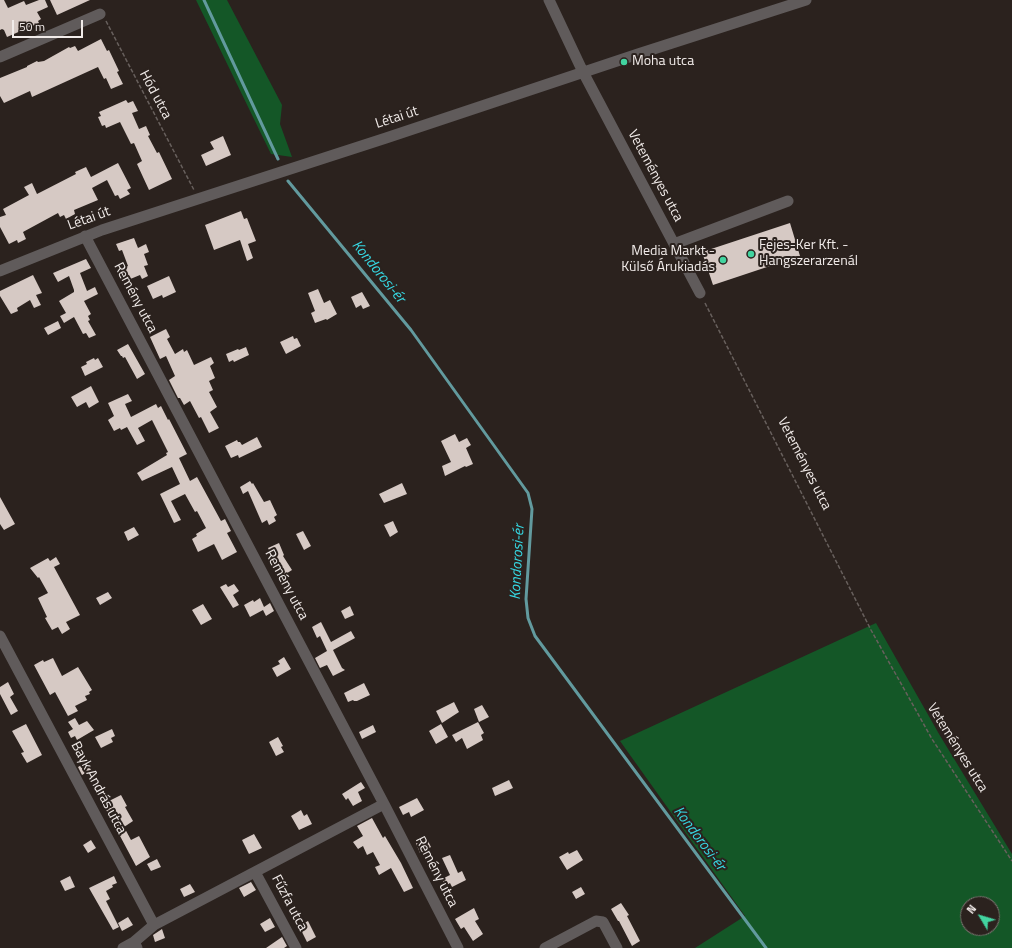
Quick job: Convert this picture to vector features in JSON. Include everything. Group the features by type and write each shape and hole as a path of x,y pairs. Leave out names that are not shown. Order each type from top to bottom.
{"street":[{"path":"548,0 583,72"},
{"name":"Létai út","path":"0,271 85,236 198,198 806,0"},
{"path":"0,57 100,14"},
{"name":"Veteményes utca","path":"583,72 700,293"},
{"path":"674,244 788,201"},
{"name":"Remény utca","path":"85,236 384,804 458,948"},
{"name":"Bayk András utca","path":"0,636 154,925"},
{"path":"123,948 135,945 154,925 384,804"},
{"name":"Fűzfa utca","path":"255,872 296,948"},
{"path":"545,948 596,921 603,922 617,948"}],"path":[{"name":"Hód utca","path":"100,14 107,22 198,198"},
{"name":"Veteményes utca","path":"700,293 871,630 932,739 1012,861"}],"green space":[{"path":"196,0 227,0 282,105 280,124 292,157 271,154"},
{"path":"876,623 939,734 1012,854 1012,948 695,948 745,916 620,741"}],"building":[{"path":"0,0 4,0 8,8 24,1 26,5 39,0 45,0 48,7 37,12 41,19 38,21 39,23 7,37 4,30 0,30"},
{"path":"50,0 90,0 57,15"},
{"path":"101,39 107,51 109,50 119,71 117,72 123,84 111,89 106,78 104,79 98,67 32,97 30,91 4,103 0,96 0,78 27,67 37,61 44,61 69,47 75,46 78,51"},
{"path":"126,100 128,103 133,101 138,111 132,113 139,129 146,126 150,135 148,136 157,153 159,152 172,179 149,190 137,164 142,161 134,143 131,144 120,122 106,128 105,125 102,126 98,117 101,116 99,112"},
{"path":"223,136 231,155 206,166 201,155 214,149 210,142"},
{"path":"118,163 131,188 127,190 130,194 120,199 118,195 115,196 107,180 92,188 98,200 74,210 75,214 66,219 64,215 60,217 58,213 23,232 26,239 18,243 17,240 9,244 0,227 0,217 6,215 3,209 29,195 24,187 32,183 37,194 76,174 75,172 86,167 91,177"},
{"path":"241,211 244,219 247,218 256,241 248,244 253,258 247,261 240,240 214,250 205,225"},
{"name":"Fejes-Ker Kft. - Hangszerarzenál","path":"790,223 800,256 713,285 702,252"},
{"path":"134,238 138,248 146,244 149,252 144,254 148,265 144,266 148,276 142,279 140,275 128,280 127,277 122,279 119,269 128,266 122,250 119,251 116,244"},
{"path":"86,259 91,268 80,273 87,291 95,287 98,294 84,301 91,314 88,316 90,320 88,321 96,335 89,338 86,333 83,334 74,317 64,323 60,316 66,313 59,301 74,292 74,290 69,276 58,282 53,273"},
{"path":"33,275 42,293 36,295 41,305 34,308 30,300 17,308 18,311 11,314 0,296 0,291"},
{"path":"169,276 176,292 163,298 162,295 153,299 147,286"},
{"path":"318,289 324,303 330,300 337,314 327,320 326,319 315,323 311,313 315,311 308,293"},
{"path":"362,292 370,306 363,309 361,305 356,308 351,297"},
{"path":"58,321 61,328 48,335 44,328"},
{"path":"166,329 170,337 167,339 175,354 183,349 184,352 187,350 194,365 211,357 214,363 210,366 215,378 209,381 213,390 209,392 217,407 210,412 219,428 209,433 201,417 199,418 190,401 184,405 180,398 178,398 169,380 175,376 166,356 160,359 150,337"},
{"path":"293,336 294,339 297,338 301,346 286,354 280,342"},
{"path":"128,344 145,374 137,379 125,357 123,358 117,350"},
{"path":"246,347 249,355 234,362 233,360 229,362 226,354"},
{"path":"94,358 95,360 98,358 103,367 85,376 81,367 87,364 86,362"},
{"path":"91,386 99,402 89,408 86,402 77,407 71,397"},
{"path":"128,394 132,401 125,404 131,417 156,404 158,408 161,406 187,454 179,458 190,481 197,477 221,521 225,519 231,531 227,533 237,552 222,560 214,544 198,552 192,539 197,536 196,534 206,528 197,511 195,512 185,494 171,501 181,520 174,523 160,494 180,484 172,467 142,481 137,473 167,455 166,453 168,452 152,420 138,428 145,441 137,445 127,427 114,431 108,420 114,416 108,403"},
{"path":"455,434 459,442 467,438 471,445 466,448 473,464 466,467 465,466 445,476 442,466 451,462 441,441"},
{"path":"257,437 262,447 239,458 238,455 231,458 225,446 237,440 242,445"},
{"path":"250,481 252,484 253,483 264,502 270,500 277,515 274,517 276,521 269,525 267,520 262,523 248,491 243,494 240,487"},
{"path":"402,483 407,494 384,503 379,494"},
{"path":"0,497 15,524 4,530 0,524"},
{"path":"393,521 398,532 390,537 384,525"},
{"path":"134,527 139,535 128,541 124,532"},
{"path":"303,531 311,546 304,550 296,534"},
{"path":"279,543 284,555 283,556 292,570 281,577 268,548"},
{"path":"56,557 60,564 54,567 80,615 66,622 70,629 62,634 58,627 52,630 45,618 47,617 38,598 48,593 39,577 38,578 30,568 48,558 50,561"},
{"path":"226,584 228,587 234,584 239,591 233,595 239,605 233,608 220,587"},
{"path":"108,592 112,598 100,605 96,598"},
{"path":"260,598 264,607 270,603 274,611 266,616 263,610 250,617 244,605 253,600 254,602"},
{"path":"203,604 212,619 201,625 192,610"},
{"path":"350,606 354,615 345,619 341,611"},
{"path":"321,622 331,642 351,631 355,638 333,650 342,668 345,670 333,676 327,665 320,668 315,658 327,651 320,636 317,638 312,627"},
{"path":"284,657 291,669 277,677 272,668 280,664 278,661"},
{"path":"53,658 62,676 78,667 92,690 89,692 90,694 85,696 87,700 75,706 78,711 68,716 55,692 50,695 34,665 43,660 44,662"},
{"path":"8,682 14,694 10,697 18,711 11,715 0,694 0,687"},
{"path":"364,683 370,695 357,701 353,700 348,702 344,693"},
{"path":"454,702 459,712 442,723 436,711"},
{"path":"482,705 489,717 479,722 474,709"},
{"path":"75,718 79,725 87,721 94,730 77,740 75,736 71,738 68,732 73,729 68,722"},
{"path":"478,722 484,733 481,735 483,740 467,749 462,738 456,742 452,735"},
{"path":"26,724 42,755 27,763 21,753 24,752 12,731"},
{"path":"441,724 448,737 436,744 429,731"},
{"path":"373,725 376,732 362,739 359,732"},
{"path":"112,729 115,736 111,738 113,742 101,748 95,737"},
{"path":"278,737 283,746 281,747 284,752 276,756 269,742"},
{"path":"87,762 91,770 82,775 78,767"},
{"path":"509,780 513,788 495,796 492,788"},
{"path":"361,782 365,788 358,792 362,801 353,806 348,798 346,800 342,794"},
{"path":"121,795 127,806 125,807 133,821 124,827 131,840 139,836 150,857 136,866 103,804"},
{"path":"417,798 424,810 411,817 409,812 403,815 399,807"},
{"path":"301,810 304,816 307,814 312,824 299,830 291,816"},
{"path":"372,818 383,838 385,836 401,863 413,888 404,892 391,868 379,875 375,867 380,865 373,852 367,855 363,846 358,849 353,842 363,836 357,826"},
{"path":"254,834 262,848 249,854 242,840"},
{"path":"425,835 431,847 420,853 415,841"},
{"path":"91,840 96,848 88,853 83,845"},
{"path":"577,850 583,860 567,870 559,857 568,852 569,854"},
{"path":"450,855 458,873 462,871 466,880 452,887 450,883 445,886 442,879 450,875 442,858"},
{"path":"157,859 161,867 151,871 147,864"},
{"path":"70,876 75,887 65,891 60,881"},
{"path":"114,876 117,883 112,885 113,887 106,891 110,899 106,901 119,927 113,930 89,888"},
{"path":"251,882 256,890 244,897 239,888"},
{"path":"190,884 195,892 184,897 180,889"},
{"path":"581,887 585,894 576,899 572,892"},
{"path":"621,903 629,915 627,916 640,941 632,946 611,909"},
{"path":"474,908 479,919 475,921 483,934 473,941 464,927 461,929 455,919"},
{"path":"128,917 133,925 122,931 118,923"},
{"path":"270,918 275,927 265,932 260,924"},
{"path":"308,921 316,937 307,942 299,926"},
{"path":"162,929 165,938 155,942 153,935"},
{"path":"282,937 287,946 284,948 266,948"}],"waterway":[{"name":"Kondorosi-ér","path":"204,0 278,159"},
{"name":"Kondorosi-ér","path":"288,181 411,330 528,493 532,509 526,599 528,618 535,636 766,948"}],"place":[{"name":"Moha utca","path":"624,62"},
{"name":"Fejes-Ker Kft. - Hangszerarzenál","path":"751,254"},
{"name":"Media Markt - Külső Árukiadás","path":"723,260"}]}
